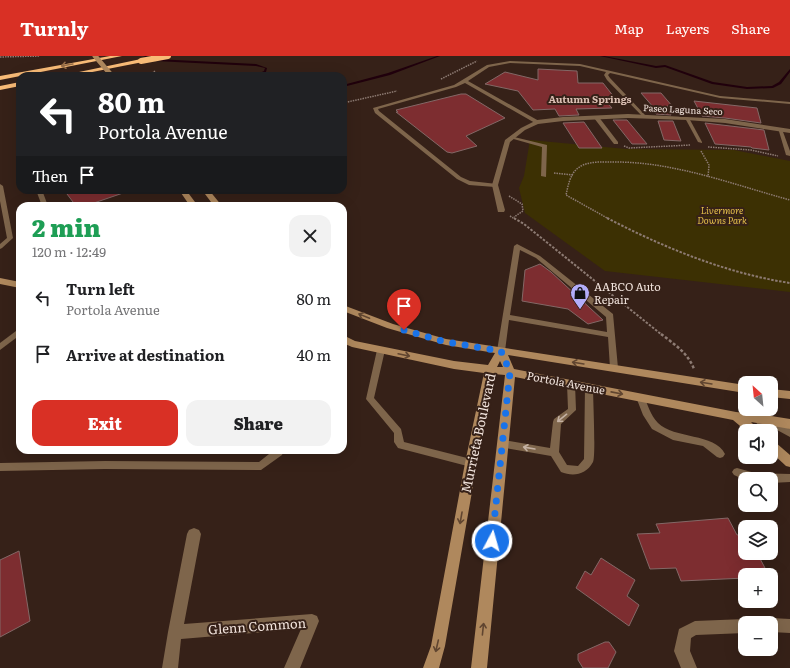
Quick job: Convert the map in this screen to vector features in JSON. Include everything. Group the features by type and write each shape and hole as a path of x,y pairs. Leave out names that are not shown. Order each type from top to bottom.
{"highway":[{"path":"32,72 119,56"},
{"path":"84,72 168,56"},
{"path":"0,78 16,75"},
{"path":"0,88 16,85"}],"main road":[{"path":"95,56 109,72"},
{"path":"208,194 215,202"},
{"path":"0,281 16,283"},
{"name":"Portola Avenue","path":"347,310 390,326 446,342 738,387"},
{"name":"Portola Avenue","path":"348,344 454,365 510,372 736,416"},
{"name":"Murrieta Boulevard","path":"431,668 438,646 471,463 490,370 501,351"},
{"name":"Murrieta Boulevard","path":"479,668 510,372 501,351"},
{"path":"778,393 790,396"},
{"path":"736,416 746,424"},
{"name":"Portola Avenue","path":"769,416 790,424"},
{"path":"778,452 790,462"}],"street":[{"name":"Paseo Laguna Seco","path":"512,137 523,129 537,122 596,117 643,116 687,118 725,121 790,130"},
{"path":"501,210 495,185 507,141 512,137"},
{"path":"170,668 175,632 194,534"},
{"name":"Glenn Common","path":"175,632 312,621 292,668"},
{"path":"778,625 790,626"},
{"path":"689,668 682,651 684,634 695,628 738,626"}],"lane":[{"path":"495,185 469,183 459,178 377,112 375,108 455,86 488,66 510,62 580,65 720,97 790,103"},
{"path":"609,71 606,75 608,79 643,116"},
{"path":"465,81 537,122"},
{"path":"596,117 616,143"},
{"path":"687,118 699,144"},
{"path":"780,129 789,155"},
{"path":"512,137 545,146 544,174"},
{"path":"0,186 10,238 0,247"},
{"path":"501,351 517,246 538,257 610,316 614,368"},
{"path":"506,317 611,335"},
{"path":"0,347 16,334"},
{"path":"381,350 370,399 398,432 399,442 401,445 471,463"},
{"path":"571,384 572,410 557,422 554,452 564,469 580,470 589,460 589,387"},
{"path":"640,397 647,415 655,426 676,437 705,443 720,454"},
{"path":"767,416 790,433"},
{"path":"503,444 554,452"},
{"path":"0,467 105,465 261,466 276,454"},
{"path":"737,472 741,475 763,478 790,478"}],"path":[{"path":"0,57 40,56"},
{"path":"436,81 478,60"},
{"path":"347,103 402,90"},
{"path":"699,144 709,165 708,177"},
{"path":"790,200 671,167 630,162 587,164 577,168 566,195 637,234 728,269 770,281 790,283"},
{"path":"544,174 573,175"},
{"path":"507,194 522,204 523,211 513,217"},
{"path":"501,210 529,228 680,349 691,361 694,370"}],"green space":[{"name":"Livermore Downs Park","path":"530,140 626,149 734,150 790,161 790,292 605,271 525,213 519,188 524,176"}],"building":[{"path":"538,69 577,71 578,83 603,83 614,97 602,97 612,108 576,109 579,115 559,116 555,109 533,110 518,91 485,84 505,72 538,80"},
{"path":"641,93 661,93 673,107 667,106 671,115 656,114 654,108"},
{"path":"466,94 505,118 466,136 477,146 452,153 447,152 396,112 398,112 396,110"},
{"path":"694,101 757,108 761,123 702,116"},
{"path":"613,120 627,120 647,144 632,144"},
{"path":"658,121 673,121 681,141 664,140"},
{"path":"584,122 602,148 579,148 563,123"},
{"path":"705,123 764,130 769,150 715,144"},
{"path":"67,194 120,194 97,202 73,202"},
{"path":"540,264 551,272 603,320 588,324 568,309 522,301 525,270"},
{"path":"728,518 738,535 738,560 761,560 765,568 738,568 738,578 681,581 676,568 650,569 637,534 660,533 656,524"},
{"path":"19,551 30,621 0,637 0,560"},
{"path":"601,558 635,580 627,596 639,605 629,626 576,588 585,571 591,575"},
{"path":"605,642 609,642 616,652 608,668 583,668 578,660 578,654"}],"waterway":[{"path":"144,56 155,60 256,65 266,68 263,72"},
{"path":"347,85 389,74 439,56"},
{"path":"601,56 656,67 665,66 713,83 747,88 772,87 780,83 790,70"}],"place":[{"name":"AABCO Auto Repair","path":"580,310"}],"district":[{"name":"Autumn Springs","path":"590,99"}],"route":[{"path":"404,330 446,342 501,351 510,372 505,432 492,541"}]}
